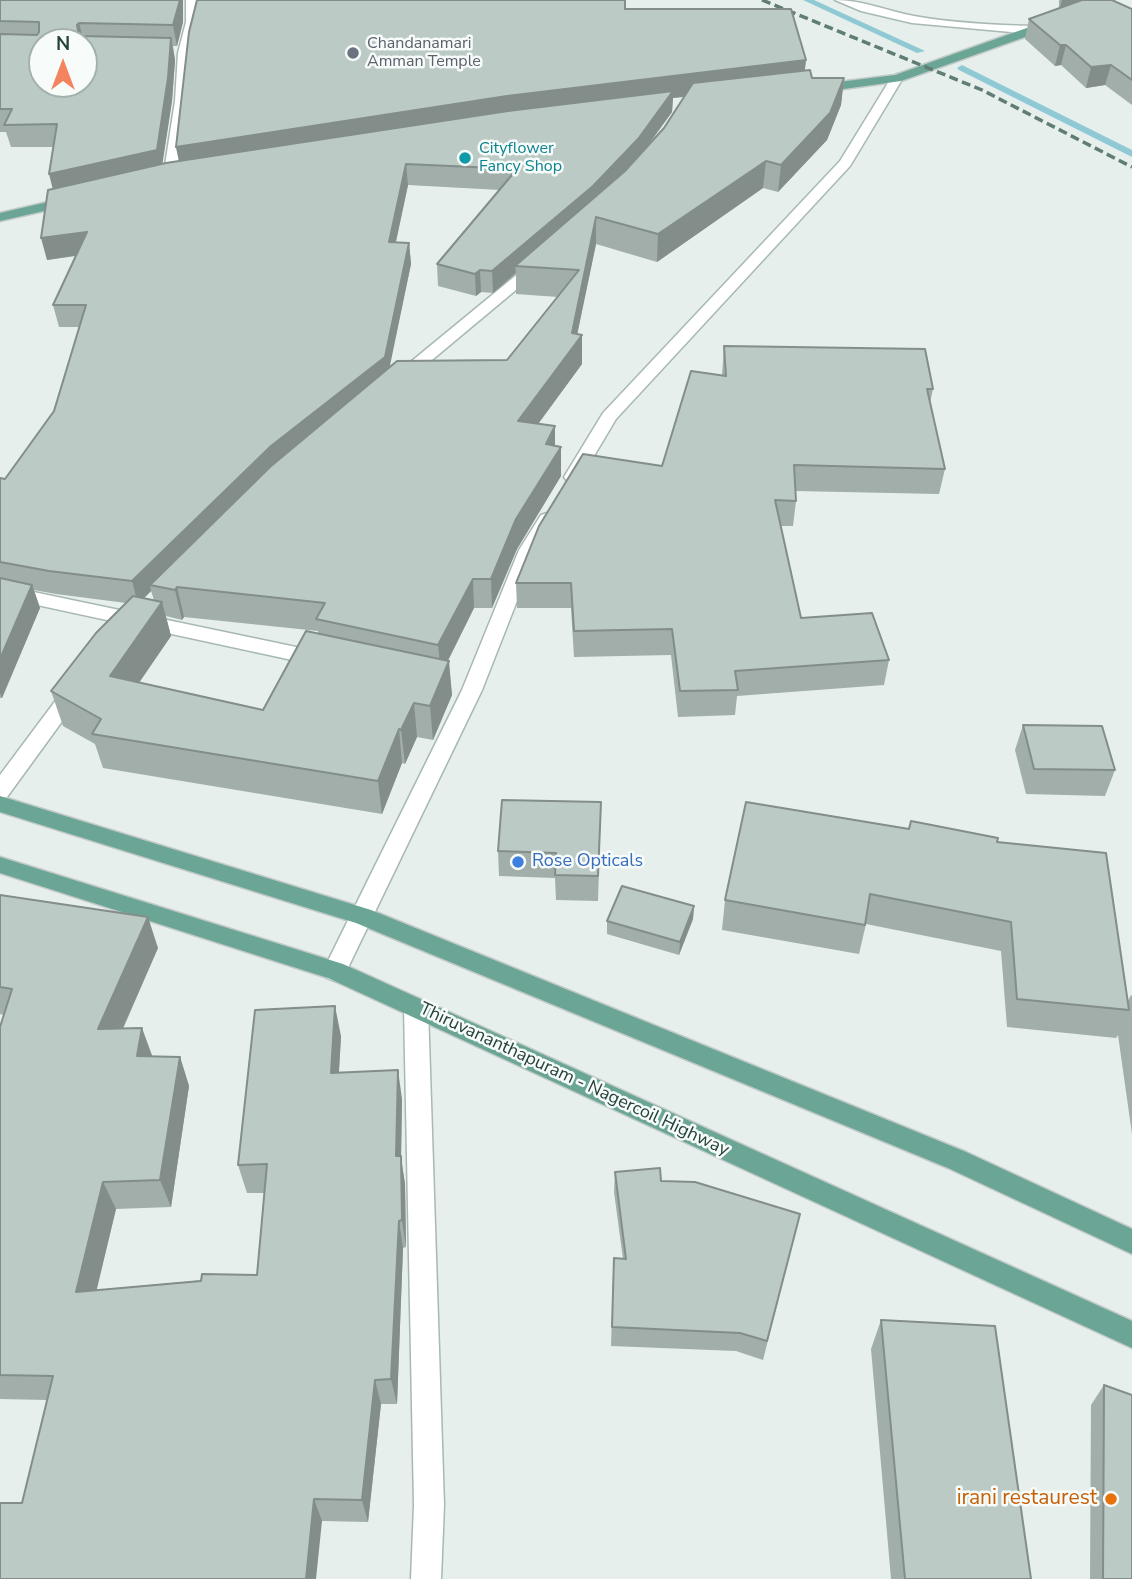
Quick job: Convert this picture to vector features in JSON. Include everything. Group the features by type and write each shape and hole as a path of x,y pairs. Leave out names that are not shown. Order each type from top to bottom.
{"main road":[{"path":"797,91 897,78 1070,16"},
{"path":"0,217 92,196"},
{"path":"0,804 363,916 957,1160 1132,1242"},
{"name":"Thiruvananthapuram - Nagercoil Highway","path":"0,865 335,971 1132,1335"}],"street":[{"path":"170,178 181,101 178,53 192,22 192,0"},
{"path":"841,0 904,20 961,27 1033,30"},
{"path":"335,971 363,916 528,550 609,417 845,163 897,78"},
{"path":"394,383 549,255"},
{"path":"0,591 338,662"},
{"path":"116,640 156,601"},
{"path":"0,791 89,671"},
{"path":"416,1008 429,1505 426,1579"}],"building":[{"path":"0,0 180,0 173,25 79,23 78,28 39,28 39,22 0,21"},
{"path":"197,0 625,0 625,9 791,9 806,60 507,96 176,147 189,32"},
{"path":"1082,0 1112,0 1132,9 1132,80 1111,65 1091,67 1029,19"},
{"path":"0,34 28,35 28,98 98,98 98,36 171,38 157,150 49,174 57,124 4,125 12,109 0,109"},
{"path":"810,70 812,78 844,78 830,113 781,165 766,161 658,234 596,217 572,333 582,335 518,421 555,426 546,444 561,447 516,519 491,579 473,579 438,645 316,619 325,603 177,587 175,590 150,585 270,467 397,361 507,360 579,270 515,266 625,171 664,128 693,83"},
{"path":"673,91 638,139 593,186 492,271 480,270 475,274 437,264 517,169 406,164 389,242 409,243 385,357 271,446 132,581 0,562 0,478 5,479 54,411 86,305 53,305 87,232 41,238 48,190 166,163 508,111"},
{"path":"724,346 925,349 933,389 927,389 945,469 794,465 796,501 775,500 801,618 872,613 889,660 735,671 738,690 680,691 672,629 574,631 571,583 516,583 539,526 583,454 662,466 691,371 726,376"},
{"path":"0,578 32,585 0,659"},
{"path":"133,596 162,602 110,676 263,710 306,631 449,661 430,706 414,703 401,730 399,729 378,781 92,734 101,719 51,691 96,633"},
{"path":"1023,725 1102,726 1115,770 1034,769"},
{"path":"502,800 601,802 598,876 555,875 556,853 498,851"},
{"path":"746,802 909,829 911,821 998,838 997,842 1106,853 1129,1010 1017,999 1011,922 870,894 865,925 725,900"},
{"path":"622,886 694,906 680,942 607,921"},
{"path":"0,895 148,917 98,1029 142,1028 137,1056 180,1057 160,1180 103,1182 76,1292 201,1281 202,1274 257,1275 267,1164 238,1165 255,1010 335,1006 331,1073 398,1070 396,1156 401,1156 402,1220 399,1221 391,1379 375,1380 362,1500 314,1499 306,1579 0,1579 0,1503 22,1503 53,1376 0,1375 0,1027 12,989 0,987"},
{"path":"660,1168 661,1181 695,1182 800,1214 767,1341 740,1333 612,1327 614,1258 626,1259 615,1172"},
{"path":"881,1320 995,1326 1031,1579 905,1579"},
{"name":"irani restaurest","path":"1104,1385 1132,1395 1132,1579 1103,1579"}],"waterway":[{"path":"807,0 920,51"},
{"path":"962,68 1132,154"}],"railway":[{"path":"762,0 982,90 1132,167"}],"place":[{"name":"Chandanamari Amman Temple","path":"353,53"},
{"name":"Cityflower Fancy Shop","path":"465,158"},
{"name":"Rose Opticals","path":"518,862"},
{"name":"irani restaurest","path":"1111,1499"}]}
